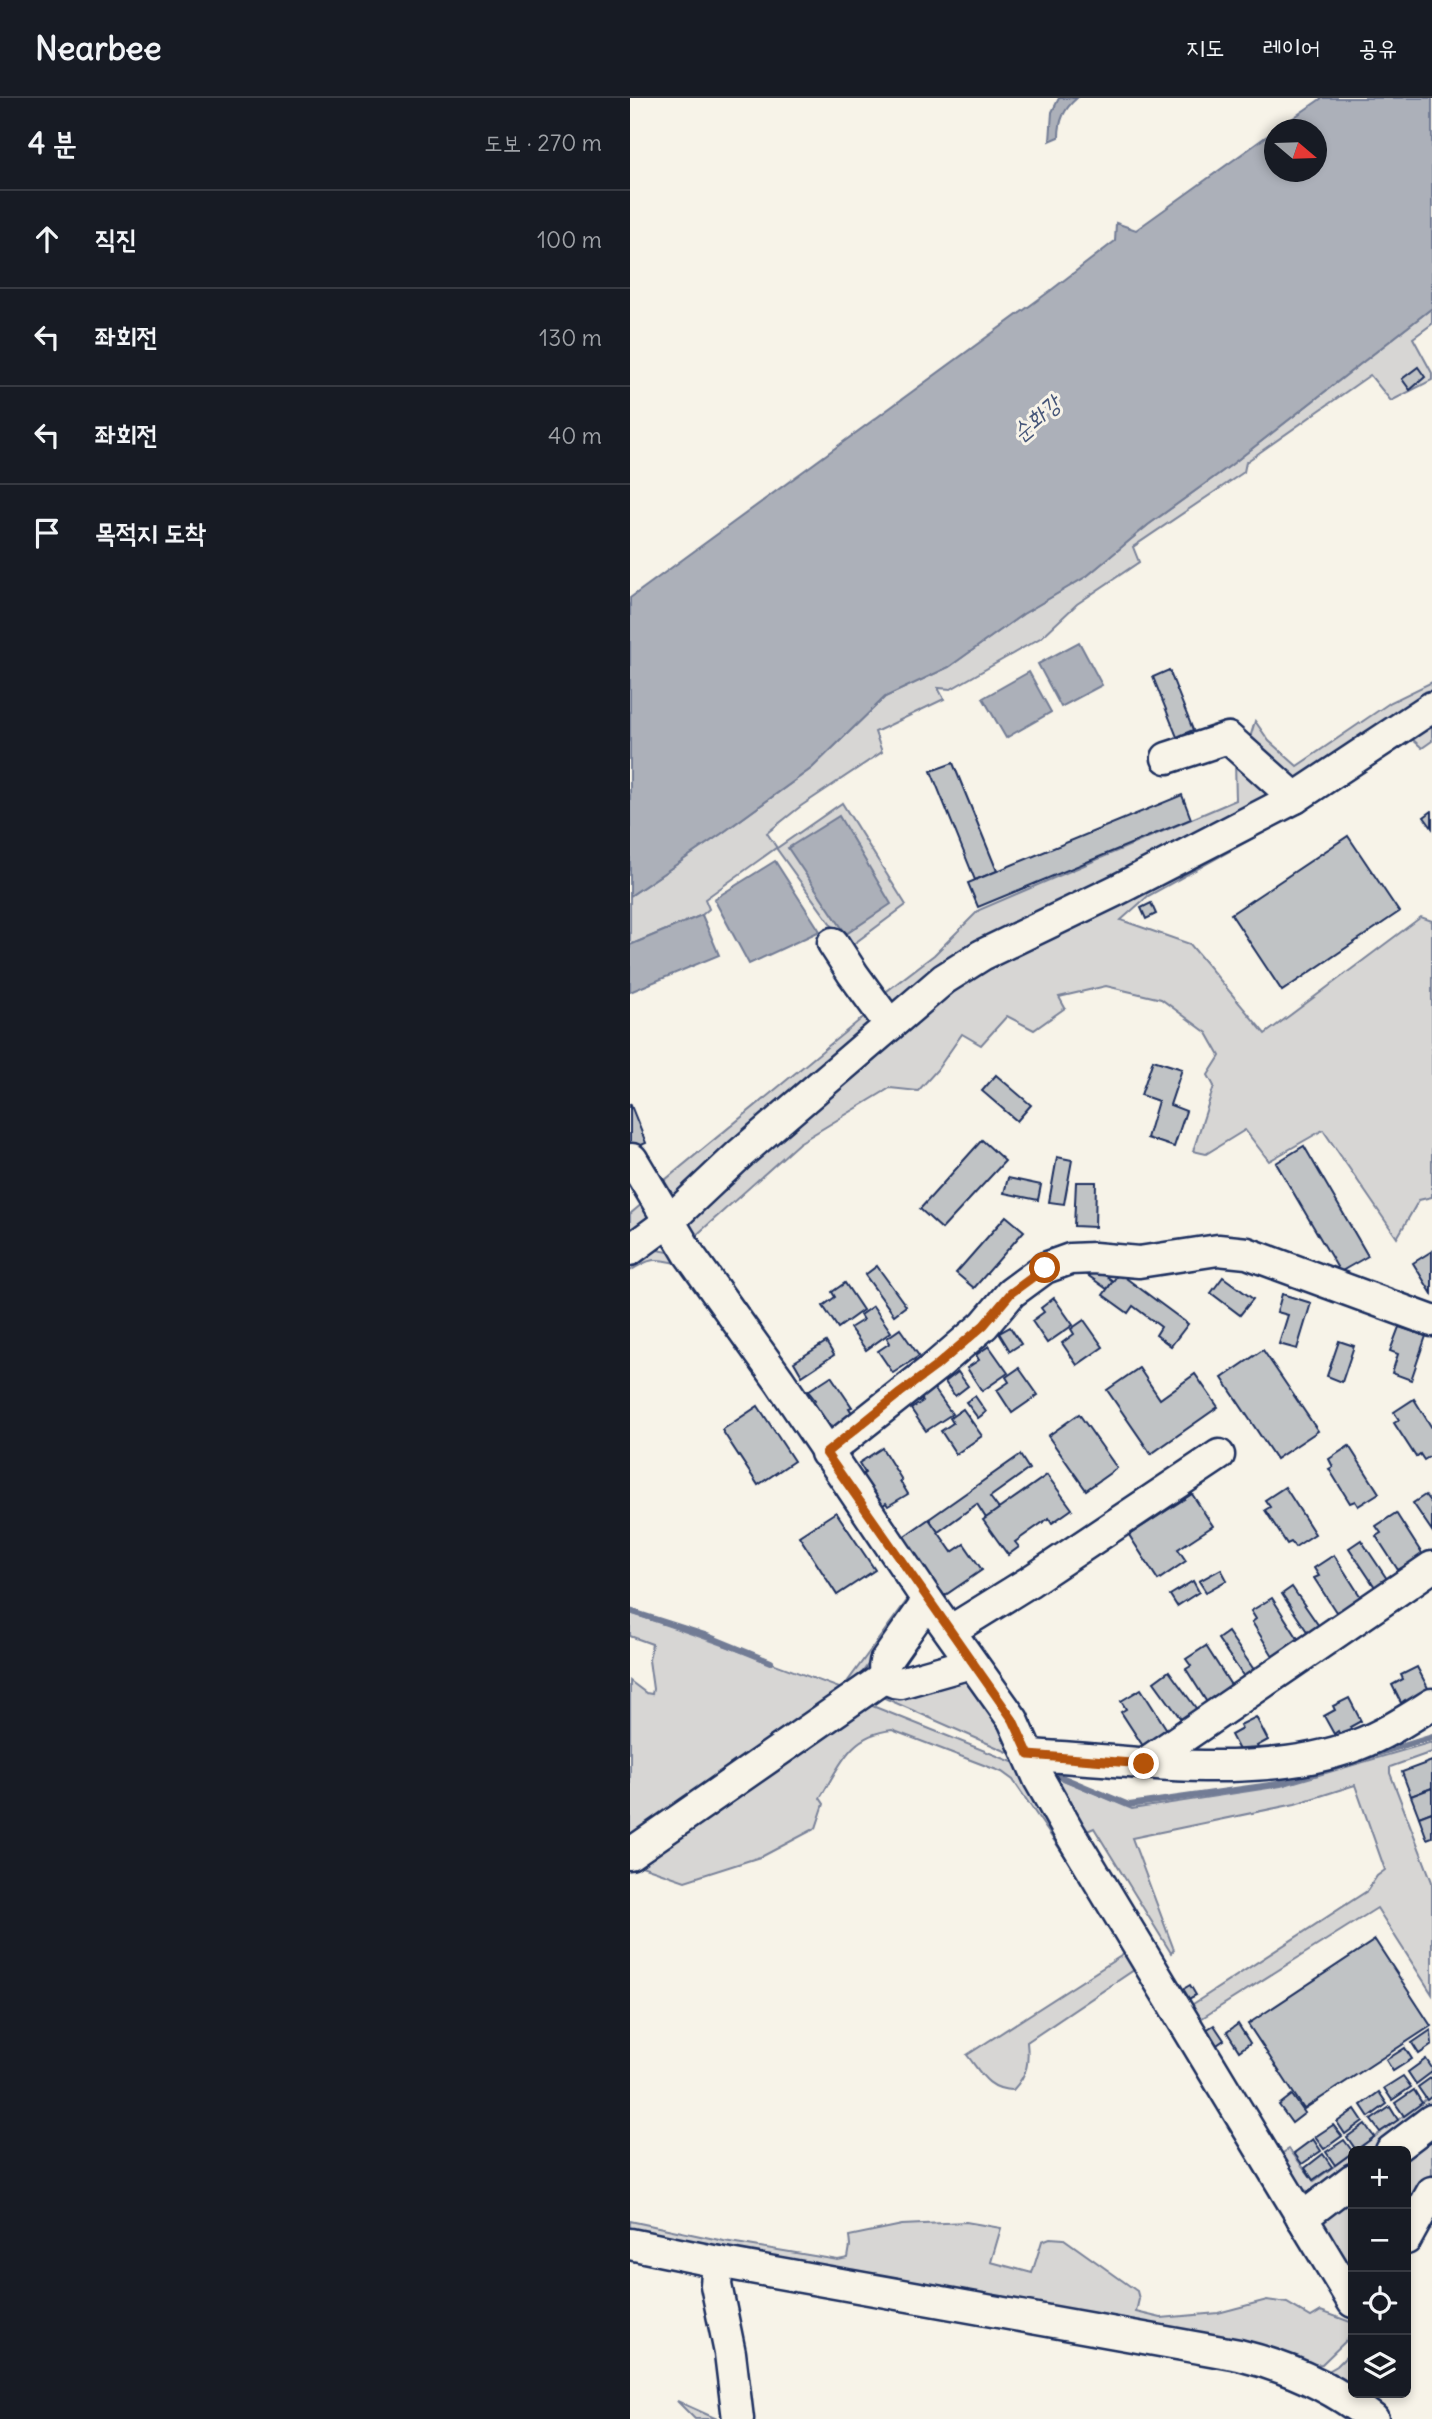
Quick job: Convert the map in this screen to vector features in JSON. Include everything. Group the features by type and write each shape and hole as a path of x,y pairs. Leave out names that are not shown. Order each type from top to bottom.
{"street":[{"path":"630,1250 668,1222 740,1154 944,979 982,955 1115,891 1295,798 1432,707"},
{"path":"1167,758 1228,738 1295,798"},
{"path":"833,943 890,1025"},
{"path":"632,1159 668,1222 779,1380 928,1601 1013,1720 1039,1779 1068,1830 1348,2294"},
{"path":"826,1453 984,1325 1011,1293 1045,1268 1070,1259 1139,1262 1219,1250 1247,1253 1432,1321"},
{"path":"950,1631 1219,1455"},
{"path":"1144,1764 1432,1567"},
{"path":"928,1601 884,1662 883,1671 886,1676 892,1682 900,1683 971,1663"},
{"path":"630,1854 886,1676"},
{"path":"1029,1755 1144,1764 1255,1765 1319,1756 1368,1740 1432,1704"},
{"path":"1398,2146 1432,2120"},
{"path":"1302,2218 1348,2183"},
{"path":"1411,2230 1432,2192"},
{"path":"630,2244 1251,2358 1290,2370 1321,2384 1374,2419"},
{"path":"718,2262 716,2285 730,2353 738,2419"},
{"path":"1368,2398 1374,2419"}],"shaded area":[{"path":"1432,308 1432,324 1413,338 1432,373 1432,380 1391,401 1370,375 1246,462 1244,472 1133,547 1139,562 1077,604 1042,637 951,689 938,688 944,699 875,732 882,752 801,806 767,833 777,848 842,803 906,905 848,948 776,848 705,899 709,909 702,915 630,945 630,896 812,768 885,697 949,667 1023,614 1087,576 1148,525 1231,465"},
{"path":"1432,682 1432,696 1298,784 1250,738 1255,721 1269,741 1297,766 1391,702"},
{"path":"1432,723 1432,741 1422,748 1411,738"},
{"path":"1235,762 1281,794 892,1005 883,994 934,955 979,910 1236,800"},
{"path":"1277,820 1277,825 1148,896 1121,920 1190,944 1265,1034 1421,917 1432,921 1432,1197 1419,1200 1397,1238 1323,1130 1269,1161 1245,1130 1206,1154 1193,1151 1214,1086 1208,1075 1220,1056 1207,1033 1161,999 1106,986 1059,997 1065,1008 1034,1030 1007,1016 981,1045 962,1034 937,1070 918,1091 890,1088 799,1143 692,1239 689,1222 694,1211 953,990 998,959"},
{"path":"872,1010 877,1021 670,1200 659,1185"},
{"path":"649,1198 656,1213 630,1233 630,1214"},
{"path":"652,1249 674,1253 677,1263 652,1260 630,1271 630,1259"},
{"path":"907,1590 914,1601 848,1692 630,1843 630,1681 646,1693 652,1694 653,1689 649,1660 652,1644 630,1636 630,1613 842,1689 908,1599"},
{"path":"967,1677 1006,1718 1012,1754 880,1696 935,1681"},
{"path":"860,1701 1025,1767 1290,2208 1284,2212 1137,1968 1027,2042 1026,2067 1022,2079 1013,2090 991,2084 967,2055 1124,1954 1127,1948 1013,1780 1002,1772 892,1730 877,1733 856,1745 841,1763 820,1798 824,1804 816,1828 763,1856 685,1881 630,1862"},
{"path":"1432,1742 1432,1752 1390,1767 1390,1773 1432,1882 1432,1994 1377,1908 1199,2020 1190,2006 1367,1891 1377,1876 1385,1870 1355,1785 1295,1804 1132,1838 1174,1950 1171,1953 1094,1828 1085,1832 1049,1774 1132,1809 1281,1786"},
{"path":"1432,2095 1432,2108 1383,2146 1362,2146"},
{"path":"1432,2124 1432,2184 1411,2223 1411,2146"},
{"path":"1289,2149 1314,2181 1348,2156 1348,2173 1323,2190 1299,2189 1281,2161 1281,2154"},
{"path":"1348,2188 1348,2274 1315,2218"},
{"path":"630,2221 724,2241 838,2260 848,2258 849,2236 902,2225 966,2222 1001,2228 991,2262 1032,2273 1042,2241 1050,2238 1064,2239 1137,2291 1139,2299 1136,2312 1161,2318 1218,2313 1267,2300 1287,2303 1311,2317 1321,2311 1348,2321 1348,2339 1322,2364 1311,2365 630,2233"},
{"path":"1348,2355 1348,2387 1325,2373"},
{"path":"677,2401 717,2419 695,2419"}],"water":[{"path":"1059,98 1077,98 1063,115 1059,137 1050,141 1052,112"},
{"name":"순화강","path":"1322,98 1432,98 1432,308 1231,465 1148,525 1087,576 1023,614 949,667 885,697 812,768 630,896 630,598 1115,241 1116,223 1136,230 1264,138 1264,182 1327,182 1327,119 1292,119"},
{"path":"1079,642 1102,685 1061,707 1038,664"},
{"path":"1029,672 1051,712 1006,738 983,698"},
{"path":"839,816 891,904 846,934 788,848"},
{"path":"775,861 820,931 749,964 714,899"},
{"path":"702,915 719,955 630,992 630,945"}],"building":[{"path":"1418,367 1425,377 1410,390 1402,379"},
{"path":"1169,670 1193,730 1177,737 1153,677"},
{"path":"953,763 997,871 975,880 931,771"},
{"path":"1182,795 1191,819 978,907 968,883"},
{"path":"1432,811 1432,828 1424,817"},
{"path":"1348,836 1399,912 1282,991 1231,914"},
{"path":"1151,903 1156,914 1146,919 1141,908"},
{"path":"1153,1060 1182,1069 1170,1105 1186,1111 1174,1147 1147,1138 1158,1101 1141,1095"},
{"path":"996,1075 1031,1105 1017,1121 982,1091"},
{"path":"630,1103 646,1143 632,1149 630,1144"},
{"path":"982,1140 1005,1161 942,1229 920,1209"},
{"path":"1304,1146 1368,1256 1340,1272 1276,1163"},
{"path":"1057,1157 1072,1160 1064,1204 1049,1202"},
{"path":"1008,1178 1041,1185 1038,1200 1004,1193"},
{"path":"1076,1182 1096,1182 1095,1227 1074,1226"},
{"path":"1006,1216 1024,1231 974,1288 956,1273"},
{"path":"1432,1251 1432,1294 1413,1263"},
{"path":"877,1266 906,1306 894,1315 865,1275"},
{"path":"1092,1266 1113,1281 1107,1289 1086,1274"},
{"path":"1119,1273 1188,1324 1171,1346 1156,1335 1161,1327 1133,1306 1128,1313 1103,1295"},
{"path":"1223,1277 1253,1299 1240,1315 1211,1293"},
{"path":"845,1283 863,1310 838,1328 823,1306 835,1297 832,1292"},
{"path":"1282,1294 1311,1303 1297,1349 1279,1344 1288,1315 1277,1312"},
{"path":"1054,1298 1073,1325 1047,1343 1032,1321 1044,1312 1041,1308"},
{"path":"873,1306 891,1332 866,1350 850,1328 863,1320 860,1315"},
{"path":"1084,1320 1103,1347 1077,1365 1062,1343 1074,1334 1071,1329"},
{"path":"1010,1327 1021,1344 1010,1351 999,1333"},
{"path":"1399,1327 1426,1336 1411,1380 1392,1373 1398,1354 1390,1351"},
{"path":"900,1329 919,1356 893,1373 878,1351 890,1343 887,1338"},
{"path":"1339,1341 1354,1346 1342,1382 1327,1376"},
{"path":"826,1342 834,1355 802,1376 794,1362"},
{"path":"989,1346 1008,1373 982,1391 967,1368 979,1360 976,1355"},
{"path":"1263,1350 1318,1431 1276,1459 1222,1378"},
{"path":"1019,1368 1038,1395 1012,1413 997,1390 1009,1382 1006,1377"},
{"path":"1139,1368 1160,1399 1195,1374 1218,1407 1151,1454 1107,1390"},
{"path":"958,1372 968,1386 955,1396 945,1382"},
{"path":"831,1376 852,1407 849,1408 857,1421 831,1434 811,1402 815,1400 808,1391"},
{"path":"933,1387 952,1414 926,1431 911,1409 923,1401 920,1396"},
{"path":"975,1396 986,1412 978,1418 966,1402"},
{"path":"1414,1399 1432,1428 1432,1455 1424,1460 1420,1454 1416,1457 1394,1423 1399,1420 1394,1412"},
{"path":"758,1406 794,1461 758,1485 722,1430"},
{"path":"963,1409 982,1436 956,1454 941,1431 953,1423 950,1418"},
{"path":"1079,1414 1117,1468 1086,1490 1048,1436"},
{"path":"1349,1446 1379,1493 1358,1506 1355,1501 1350,1503 1329,1469 1333,1467 1329,1459"},
{"path":"882,1448 908,1494 888,1506 886,1503 882,1506 862,1475 865,1473 859,1463"},
{"path":"1020,1455 1029,1469 990,1497 999,1509 986,1518 977,1504 938,1532 929,1519"},
{"path":"1047,1475 1072,1509 1052,1523 1049,1518 1015,1542 1019,1547 1008,1555 983,1520"},
{"path":"1285,1487 1315,1534 1295,1547 1291,1542 1287,1544 1265,1510 1270,1507 1265,1500"},
{"path":"1192,1494 1213,1526 1178,1549 1186,1561 1158,1580 1129,1535"},
{"path":"1425,1495 1432,1504 1432,1531 1413,1503"},
{"path":"836,1512 875,1570 837,1595 799,1536"},
{"path":"1396,1513 1426,1560 1406,1573 1402,1568 1398,1570 1376,1536 1381,1533 1376,1526"},
{"path":"929,1519 952,1552 964,1544 982,1570 944,1596 903,1537"},
{"path":"1361,1540 1391,1585 1379,1593 1349,1548"},
{"path":"1334,1555 1364,1602 1344,1616 1340,1610 1336,1612 1314,1578 1319,1576 1314,1568"},
{"path":"1221,1569 1227,1580 1206,1592 1199,1581"},
{"path":"1193,1581 1199,1592 1177,1606 1170,1595"},
{"path":"1292,1587 1323,1632 1312,1639 1282,1594"},
{"path":"1272,1598 1302,1645 1281,1658 1278,1653 1273,1656 1252,1622 1256,1619 1251,1611"},
{"path":"1228,1632 1259,1677 1249,1684 1218,1639"},
{"path":"1206,1646 1236,1693 1208,1704 1186,1669 1191,1666 1186,1659"},
{"path":"1417,1667 1429,1690 1408,1706 1405,1700 1401,1703 1392,1685 1403,1679 1401,1675"},
{"path":"1169,1671 1201,1715 1186,1726 1154,1682"},
{"path":"1141,1689 1171,1736 1151,1749 1147,1743 1143,1746 1121,1712 1126,1709 1121,1701"},
{"path":"1349,1698 1361,1721 1350,1727 1352,1731 1341,1737 1338,1731 1334,1734 1324,1716 1335,1710 1333,1706"},
{"path":"1256,1717 1268,1740 1257,1746 1259,1750 1248,1756 1245,1750 1240,1752 1231,1735 1242,1729 1240,1725"},
{"path":"1432,1761 1432,1788 1411,1796 1402,1772"},
{"path":"1432,1788 1432,1812 1419,1817 1411,1796"},
{"path":"1432,1812 1432,1837 1427,1839 1419,1817"},
{"path":"1375,1940 1431,2026 1304,2109 1248,2024"},
{"path":"1190,1985 1196,1995 1185,2001 1180,1991"},
{"path":"1238,2024 1250,2043 1239,2051 1227,2032"},
{"path":"1214,2025 1224,2040 1211,2049 1201,2033"},
{"path":"1431,2030 1432,2045 1419,2054 1412,2043"},
{"path":"1405,2048 1412,2059 1393,2071 1386,2060"},
{"path":"1426,2059 1432,2072 1416,2084 1408,2072"},
{"path":"1403,2076 1411,2087 1392,2100 1384,2088"},
{"path":"1432,2077 1432,2096 1427,2100 1418,2087"},
{"path":"1414,2090 1422,2103 1404,2116 1395,2103"},
{"path":"1379,2092 1387,2104 1369,2117 1361,2105"},
{"path":"1292,2095 1305,2113 1292,2123 1279,2105"},
{"path":"1390,2107 1398,2120 1380,2132 1371,2120"},
{"path":"1355,2109 1363,2121 1345,2134 1337,2122"},
{"path":"1365,2124 1374,2137 1362,2146 1353,2146 1347,2137"},
{"path":"1333,2125 1342,2136 1324,2149 1315,2137"},
{"path":"1313,2139 1321,2151 1302,2164 1294,2153"},
{"path":"1344,2140 1348,2146 1348,2156 1335,2165 1326,2152"},
{"path":"1323,2154 1332,2167 1313,2180 1305,2168"}],"waterway":[{"path":"630,1611 705,1635 771,1662"},
{"path":"1354,1761 1432,1737"},
{"path":"1047,1771 1129,1805 1277,1784 1330,1768"}],"route":[{"path":"1045,1268 1011,1293 984,1325 935,1367 826,1453 1013,1720 1029,1755 1144,1764"}]}
